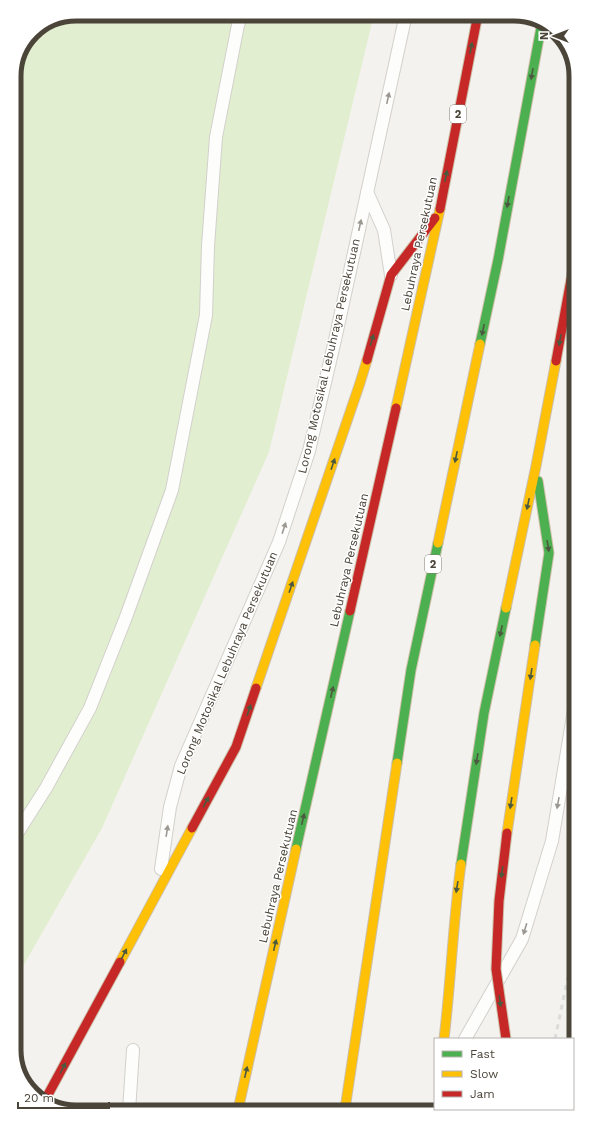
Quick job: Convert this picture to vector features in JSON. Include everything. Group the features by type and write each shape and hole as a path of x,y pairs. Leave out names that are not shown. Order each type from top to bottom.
{"highway":[{"name":"Lebuhraya Persekutuan","path":"239,1105 439,214 477,21"},
{"name":"2","path":"346,1105 411,670 498,260 541,28"},
{"path":"47,1097 236,747 360,383 391,275 439,214"},
{"path":"444,1038 449,997 456,899 484,713 536,466 569,290"},
{"path":"506,1038 496,969 499,901 507,833 549,553 536,466"}],"lane":[{"path":"21,827 46,788 90,708 126,617 172,490 206,315 208,246 216,137 239,21"},
{"name":"Lorong Motosikal Lebuhraya Persekutuan","path":"161,869 170,807 181,766 279,542 309,451 335,340 404,21"},
{"path":"367,192 384,230 391,275"},
{"path":"466,1038 522,939 552,841 569,740"},
{"path":"129,1105 133,1050"}],"green space":[{"path":"372,21 269,452 102,828 21,970 21,72 25,55 30,45 45,30 65,22"}],"railway":[{"path":"555,1038 569,972"}],"traffic: fast":[{"path":"480,344 498,260 541,28"},
{"path":"535,645 549,553 538,481"},
{"path":"397,763 411,670 438,543"},
{"path":"461,864 484,713 506,608"},
{"path":"296,849 350,611"}],"traffic: slow":[{"path":"396,408 440,209"},
{"path":"438,543 480,344"},
{"path":"256,688 367,360"},
{"path":"506,608 536,466 556,361"},
{"path":"507,833 535,645"},
{"path":"346,1105 397,763"},
{"path":"120,962 192,828"},
{"path":"239,1105 296,849"},
{"path":"444,1038 461,864"}],"traffic: jam":[{"path":"440,209 477,21"},
{"path":"367,360 391,275 435,218"},
{"path":"556,361 569,290"},
{"path":"350,611 396,408"},
{"path":"192,828 236,747 256,688"},
{"path":"506,1038 496,969 499,901 507,833"},
{"path":"47,1097 120,962"}]}
